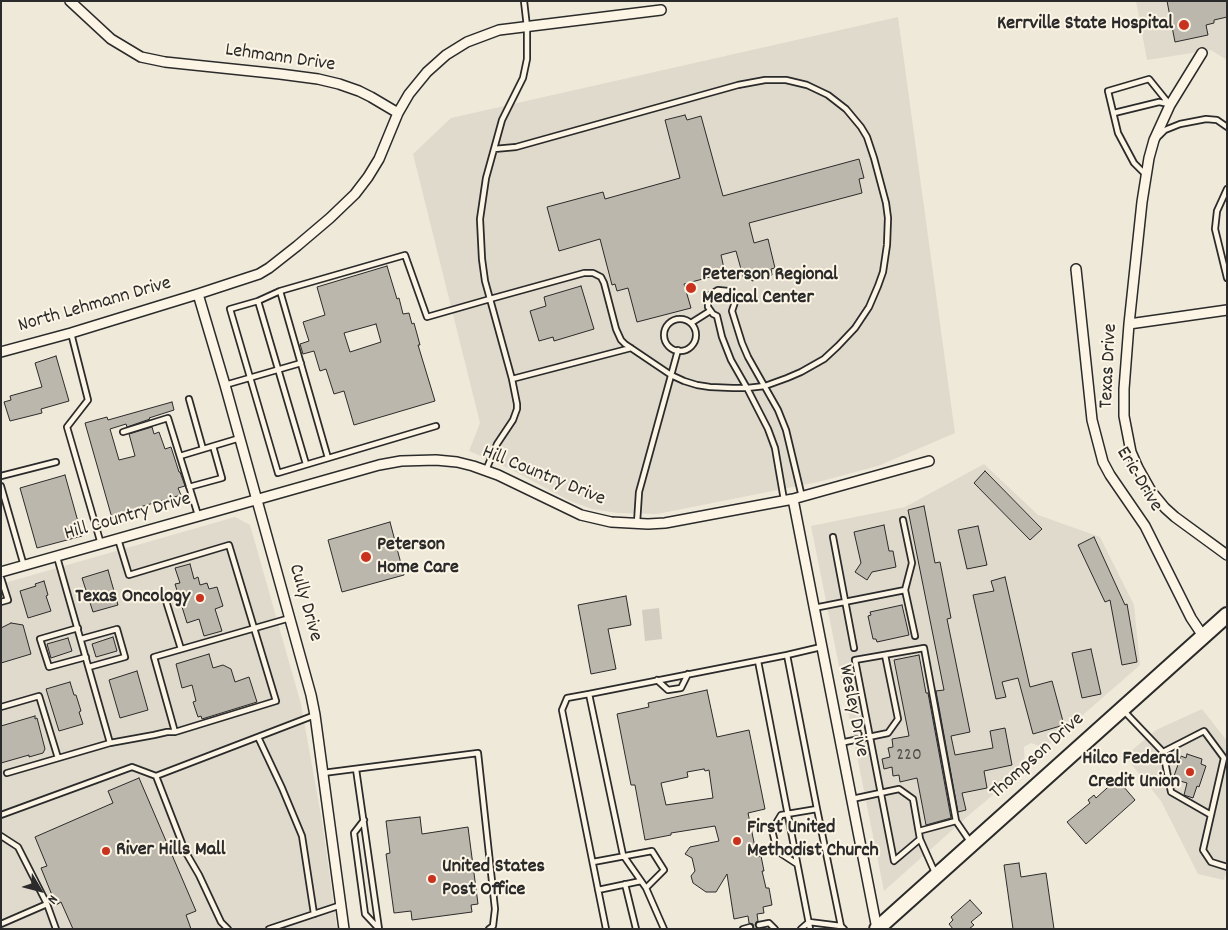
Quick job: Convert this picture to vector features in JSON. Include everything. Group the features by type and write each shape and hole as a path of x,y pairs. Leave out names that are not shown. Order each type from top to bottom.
{"main road":[{"name":"Thompson Drive","path":"877,929 1227,616"},
{"path":"1206,634 1227,628"}],"street":[{"name":"Lehmann Drive","path":"70,1 111,39 141,57 165,62 318,79 359,91 398,114"},
{"path":"198,294 259,274 298,246 330,218 355,194 368,178 379,159 398,114 409,94 427,72 446,55 467,42 499,30 661,10"},
{"name":"Texas Drive","path":"1202,54 1170,105 1154,140 1149,158 1129,324 1124,416 1131,452 1151,491 1175,517 1227,555"},
{"name":"Eric Drive","path":"1076,269 1092,420 1103,462 1145,526 1191,618 1206,634"},
{"name":"North Lehmann Drive","path":"1,352 198,294"},
{"name":"Cully Drive","path":"198,294 311,694 344,929"},
{"path":"1129,324 1227,310"},
{"name":"Hill Country Drive","path":"1,572 379,465 401,461 436,460 457,462 486,470 581,515 611,522 637,524 664,523 793,499 929,461"},
{"name":"Wesley Drive","path":"793,499 877,929"}],"lane":[{"path":"486,470 497,444 514,420 518,404 485,281 480,219 485,185 502,120 523,78 527,59 527,27 524,1"},
{"path":"1146,174 1134,163 1118,133 1108,91 1149,79 1170,105"},
{"path":"436,426 278,473 230,309 258,300 280,290 405,256 427,318 584,273 593,273 600,277 604,283 618,336 631,348 671,375 684,381 710,387 748,388 765,386 787,378 808,369 824,359 855,328 869,307 883,272 888,218 886,203 867,137 846,109 837,102 818,90 796,82 765,80 738,85 516,146 494,149"},
{"path":"1114,113 1159,102 1170,105"},
{"path":"1154,140 1166,130 1195,120 1217,120 1227,127"},
{"path":"1227,188 1217,211 1215,229 1227,278"},
{"path":"723,289 731,294 735,302 732,311 748,357 765,386 786,430 793,499 772,438 748,388 726,350 717,316 708,307 708,299 714,292 723,289"},
{"path":"280,290 328,458"},
{"path":"258,300 306,464"},
{"path":"691,323 710,311"},
{"path":"681,318 691,323 696,332 696,338 693,343 686,350 671,348 665,340 664,330 666,326 675,319 681,318"},
{"path":"71,332 88,400 67,428 101,544"},
{"path":"512,380 631,348"},
{"path":"637,524 639,492 678,350"},
{"path":"225,385 301,363"},
{"path":"189,398 203,449"},
{"path":"123,432 168,418 199,517"},
{"path":"180,456 240,438"},
{"path":"190,487 222,478 213,446"},
{"path":"1,476 56,462"},
{"path":"1,486 24,566"},
{"path":"903,520 912,563 905,590 915,636"},
{"path":"833,538 854,648"},
{"path":"7,773 110,743 175,732 276,701 230,545 129,575 118,540"},
{"path":"58,557 110,743"},
{"path":"1,578 8,600 1,602"},
{"path":"814,608 905,590"},
{"path":"166,601 181,649"},
{"path":"175,732 154,657 290,618"},
{"path":"78,628 40,639 49,668 86,657"},
{"path":"81,639 117,629 124,657 89,667"},
{"path":"606,929 562,710 566,698 821,647"},
{"path":"920,839 894,861 855,660 924,648 956,821 972,844"},
{"path":"787,655 842,927 809,922 801,929"},
{"path":"840,743 888,733 898,719 885,655"},
{"path":"758,661 810,929"},
{"path":"656,680 668,690 681,688 688,674"},
{"path":"589,694 623,856 646,888 664,929"},
{"path":"1,707 39,696 58,758"},
{"path":"1122,709 1163,752 1171,792 1211,815"},
{"path":"1,814 132,767 156,776 315,715"},
{"path":"1163,752 1204,731 1224,758 1203,850 1211,862 1227,867"},
{"path":"258,737 302,836 314,914"},
{"path":"323,773 478,753 495,909 494,926 488,929"},
{"path":"356,769 379,929"},
{"path":"156,776 185,851 199,875 221,922 228,929"},
{"path":"851,799 899,789 913,799 920,839 936,876"},
{"path":"798,865 777,851 772,830 782,815 817,809"},
{"path":"364,820 354,834 365,914 379,929"},
{"path":"919,831 956,821"},
{"path":"1,836 18,847 47,904 56,929"},
{"path":"592,862 652,851 664,870 646,888"},
{"path":"598,890 641,881"},
{"path":"625,884 636,929"},
{"path":"1,924 47,904"},
{"path":"269,929 341,905"},
{"path":"759,925 769,923 775,929"},
{"path":"743,929 750,927"}],"shaded area":[{"name":"Kerrville State Hospital","path":"1136,1 1227,1 1227,60 1211,50 1147,60"},
{"name":"Peterson Regional Medical Center","path":"898,17 955,433 878,466 818,482 657,514 617,513 592,509 568,500 508,468 469,451 480,423 413,154 451,118"},
{"path":"984,464 1038,515 1100,537 1134,605 1140,665 1045,748 1031,743 1024,747 1025,768 884,891 811,526 905,507"},
{"path":"235,517 250,525 301,704 323,827 337,929 1,929 1,584"},
{"path":"659,608 662,639 645,641 642,610"},
{"path":"1202,709 1227,741 1227,868 1224,880 1198,874 1161,801 1125,756 1156,730"}],"building":[{"path":"1167,1 1227,1 1227,17 1214,20 1214,23 1206,25 1208,35 1175,42"},
{"path":"685,115 687,120 701,116 723,196 859,159 864,178 859,179 862,193 749,223 754,243 768,239 775,268 771,269 772,275 752,281 751,278 744,280 736,251 721,255 725,273 684,284 691,308 637,322 628,288 617,291 615,284 612,285 600,239 559,251 547,207 603,192 605,199 680,178 665,120"},
{"path":"387,266 403,314 409,313 412,324 414,323 420,345 418,345 435,401 354,425 344,391 334,394 326,369 320,371 314,351 303,354 300,344 309,341 303,322 325,315 317,287","holes":["376,324 381,342 350,352 344,333"]},
{"path":"581,286 594,329 554,341 553,337 539,341 530,311 546,306 544,297"},
{"path":"56,356 69,401 41,409 42,413 10,421 4,402 11,400 10,396 42,387 35,363"},
{"path":"172,402 174,410 127,427 126,424 110,429 119,460 135,456 129,434 152,427 154,434 159,432 165,449 171,447 185,486 178,488 181,495 133,509 134,512 112,518 85,423 107,417 108,420"},
{"path":"985,471 1042,529 1030,540 974,483"},
{"path":"65,475 82,536 37,548 20,488"},
{"path":"924,506 935,563 940,562 951,618 947,619 970,732 951,736 955,755 993,748 990,731 1005,728 1012,765 984,771 987,788 962,793 966,810 958,812 936,691 944,690 908,510"},
{"name":"Peterson Home Care","path":"390,522 404,575 342,592 328,540"},
{"path":"884,525 889,551 893,551 896,567 872,572 867,580 855,572 861,563 854,532"},
{"path":"978,526 987,565 967,569 958,530"},
{"path":"1094,537 1125,605 1127,604 1137,662 1122,665 1110,600 1105,602 1078,545"},
{"name":"Texas Oncology","path":"190,564 194,579 198,577 200,585 207,583 209,589 217,587 223,606 215,609 222,631 204,636 199,619 187,623 175,584 180,583 175,568"},
{"path":"108,570 118,605 93,612 82,578"},
{"path":"1005,577 1030,687 1052,681 1064,725 1033,734 1018,678 1002,682 1006,697 996,699 973,595 994,591 991,581"},
{"path":"44,581 51,611 28,618 20,591 36,586 35,584"},
{"path":"626,596 631,625 608,629 616,669 591,674 578,605"},
{"path":"902,605 909,635 877,642 876,639 873,639 868,616 871,615 870,612"},
{"path":"11,623 23,625 31,654 1,663 1,628"},
{"path":"113,637 117,651 96,657 92,644"},
{"path":"68,638 72,651 51,658 47,644"},
{"path":"1091,649 1101,694 1082,698 1072,653"},
{"path":"209,654 213,668 223,665 231,669 235,682 249,677 257,702 202,719 201,716 198,717 193,702 196,701 192,685 182,688 176,664"},
{"path":"919,655 926,693 928,693 951,818 926,825 917,778 900,782 899,775 893,776 892,767 884,769 882,759 890,757 888,748 893,747 892,739 909,736 894,660"},
{"path":"137,671 148,710 120,718 109,680"},
{"path":"70,682 81,711 79,712 83,724 59,731 46,689"},
{"path":"707,690 717,737 749,730 765,809 748,813 757,857 761,856 764,871 762,871 766,888 769,888 772,905 763,907 764,913 757,914 758,921 755,925 758,929 754,929 753,924 749,923 748,916 734,919 727,874 716,892 706,892 693,883 691,876 695,871 692,858 685,854 690,847 719,841 715,826 671,833 671,835 645,840 635,785 631,785 617,714 649,707 648,703","holes":["704,769 705,771 709,770 713,798 666,805 661,783 688,777 687,772"]},
{"path":"35,716 45,749 43,753 1,763 1,726"},
{"name":"Hilco Federal Credit Union","path":"1187,754 1202,759 1201,764 1206,766 1193,798 1184,795 1187,783 1173,779 1181,756 1186,758"},
{"name":"River Hills Mall","path":"139,778 196,911 186,915 191,929 73,929 61,902 56,905 41,868 47,866 35,837 113,803 108,791"},
{"path":"1117,779 1135,800 1086,844 1067,822 1090,803 1088,800 1094,795 1096,798"},
{"name":"United States Post Office","path":"420,817 422,834 468,827 478,904 471,905 472,912 412,920 411,911 394,913 386,854 390,853 386,821"},
{"path":"1019,863 1021,877 1046,873 1054,929 1013,929 1004,865"},
{"path":"970,900 982,913 971,922 974,925 969,929 953,929 949,924 953,920 951,917"}],"place":[{"name":"Kerrville State Hospital","path":"1184,25"},
{"name":"Peterson Regional Medical Center","path":"691,288"},
{"name":"Peterson Home Care","path":"366,557"},
{"name":"Texas Oncology","path":"200,598"},
{"name":"Hilco Federal Credit Union","path":"1190,772"},
{"name":"First United Methodist Church","path":"737,841"},
{"name":"River Hills Mall","path":"106,851"},
{"name":"United States Post Office","path":"432,879"}]}
